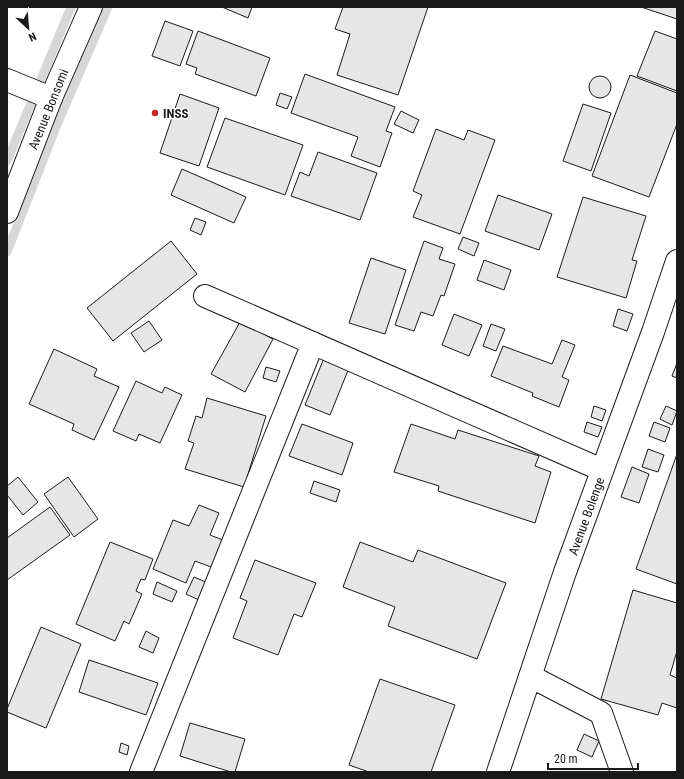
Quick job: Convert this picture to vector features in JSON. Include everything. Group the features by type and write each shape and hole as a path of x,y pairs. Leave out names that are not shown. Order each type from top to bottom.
{"street":[{"name":"Avenue Bonsomi","path":"7,212 51,98 91,7"},
{"path":"7,80 51,98"},
{"name":"Avenue Bolenge","path":"498,772 565,572 653,332 677,261"},
{"path":"205,296 602,470"},
{"path":"141,772 313,343"},
{"path":"530,676 601,713 622,772"}],"building":[{"path":"222,7 252,7 248,18"},
{"path":"343,7 428,7 398,95 337,75 350,34 335,29"},
{"path":"641,7 677,7 677,19"},
{"path":"165,21 193,31 180,66 152,56"},
{"path":"198,31 270,58 256,96 195,74 197,68 186,64"},
{"path":"655,31 677,39 677,91 637,76"},
{"path":"305,74 395,107 386,131 392,133 380,167 351,156 358,137 291,113"},
{"path":"630,75 677,93 677,124 649,197 592,176"},
{"path":"596,76 604,76 611,83 611,91 604,98 596,98 589,91 589,83"},
{"path":"280,93 292,97 287,109 276,105"},
{"path":"180,94 219,108 199,166 160,153"},
{"path":"583,104 611,113 591,171 563,161"},
{"path":"401,111 419,120 413,133 394,124"},
{"path":"225,118 303,145 285,195 207,167"},
{"path":"436,129 464,140 468,130 495,140 460,234 413,217 422,195 413,191"},
{"path":"318,152 377,173 360,220 291,196 300,172 309,176"},
{"path":"182,169 246,197 234,223 171,195"},
{"path":"498,195 552,214 539,250 485,231"},
{"path":"583,197 646,216 632,260 637,261 626,298 557,277"},
{"path":"195,218 206,222 201,235 190,230"},
{"path":"463,237 479,243 474,256 458,249"},
{"path":"171,241 197,274 113,341 87,308"},
{"path":"424,241 443,248 439,259 455,264 444,296 441,295 433,316 421,312 414,331 395,325"},
{"path":"371,258 406,270 385,334 349,323"},
{"path":"484,260 511,270 504,290 477,280"},
{"path":"618,309 633,314 627,331 613,326"},
{"path":"454,314 482,325 469,356 442,345"},
{"path":"149,321 162,340 144,352 131,333"},
{"path":"240,322 273,339 245,392 211,374"},
{"path":"491,324 505,329 496,351 483,346"},
{"path":"562,340 575,345 562,377 569,380 559,407 532,396 533,393 491,376 503,346 552,364"},
{"path":"54,349 97,369 94,376 119,387 94,440 72,430 74,424 29,404"},
{"path":"324,358 349,368 330,415 305,405"},
{"path":"677,363 677,378 672,376"},
{"path":"266,367 280,371 276,382 263,378"},
{"path":"136,381 162,393 165,387 182,395 160,443 139,434 136,441 113,431"},
{"path":"207,398 266,416 244,487 185,469 194,443 188,441 196,416 202,418"},
{"path":"594,406 606,410 602,421 591,417"},
{"path":"666,406 677,411 672,425 660,419"},
{"path":"587,422 602,427 598,437 584,432"},
{"path":"654,422 670,428 665,442 649,436"},
{"path":"302,424 353,443 342,475 289,456"},
{"path":"411,424 455,439 458,430 539,456 535,466 551,472 535,523 438,491 439,486 394,472"},
{"path":"648,449 664,455 658,472 642,467"},
{"path":"677,454 677,584 636,569"},
{"path":"632,467 649,474 639,503 621,497"},
{"path":"18,477 38,502 23,515 7,495 7,486"},
{"path":"68,477 98,519 74,537 44,494"},
{"path":"314,481 340,490 336,502 310,493"},
{"path":"199,505 219,513 210,535 223,540 211,567 195,561 186,583 153,569 173,520 189,526"},
{"path":"50,507 70,535 7,580 7,538"},
{"path":"110,542 153,559 145,580 141,579 136,591 142,594 129,624 124,621 115,641 76,624"},
{"path":"360,542 413,562 418,550 506,583 477,659 388,626 395,607 343,587"},
{"path":"255,560 316,583 302,617 294,614 278,655 233,638 247,601 240,598"},
{"path":"194,577 208,583 201,601 186,594"},
{"path":"157,582 177,591 172,602 153,594"},
{"path":"633,590 677,603 677,651 670,675 677,678 677,708 662,703 658,715 601,699"},
{"path":"41,627 81,644 46,728 7,712"},
{"path":"146,631 159,638 153,653 139,647"},
{"path":"89,660 158,683 146,715 79,692"},
{"path":"380,679 455,705 431,772 369,772 349,765"},
{"path":"190,723 245,739 235,772 180,756"},
{"path":"584,734 599,741 592,757 577,750"},
{"path":"121,743 129,746 127,755 119,752"}],"waterway":[{"path":"7,161 71,7"},
{"path":"7,252 56,127 108,7"}],"place":[{"name":"INSS","path":"155,113"}]}
